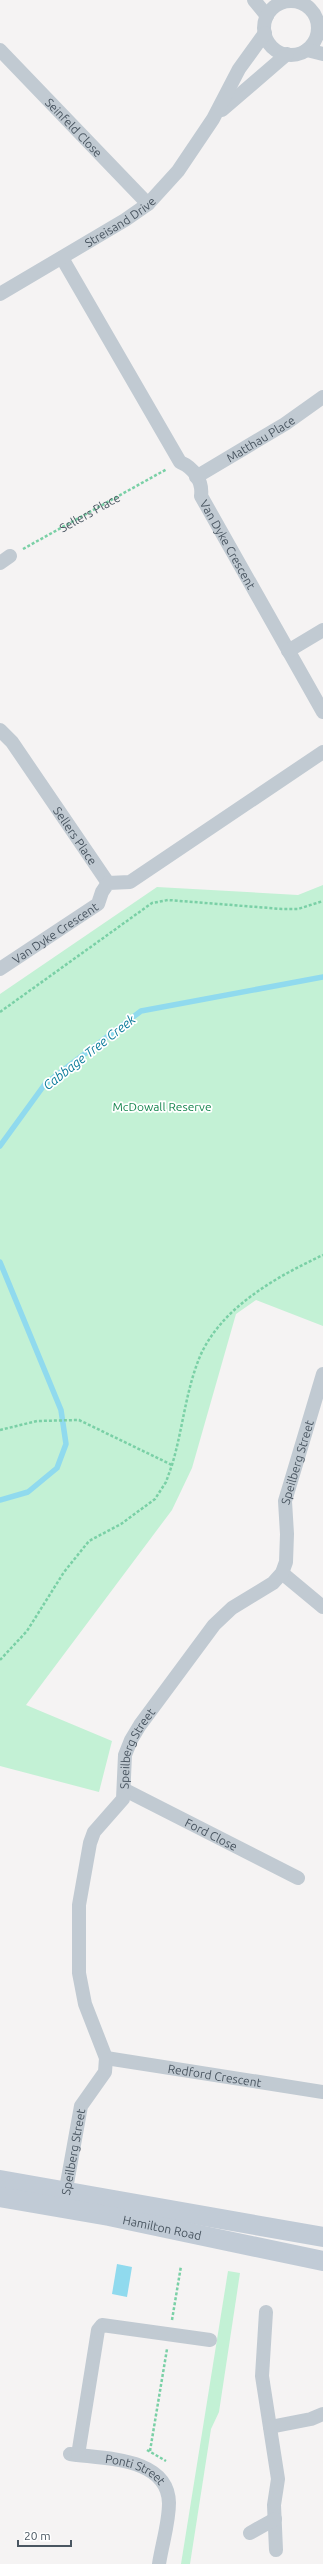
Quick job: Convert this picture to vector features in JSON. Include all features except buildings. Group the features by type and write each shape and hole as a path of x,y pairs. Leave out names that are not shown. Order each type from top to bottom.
{"main road":[{"name":"Hamilton Road","path":"0,2180 64,2199 323,2261"},
{"name":"Hamilton Road","path":"0,2196 64,2199 323,2237"}],"street":[{"path":"254,0 267,16"},
{"path":"283,1 302,3 313,12 321,25 314,43 307,50 297,54 287,54 273,47 265,33 267,16 274,7 283,1"},
{"name":"Streisand Drive","path":"0,294 62,258 148,204 178,171 213,119 240,69 265,33"},
{"name":"Seinfeld Close","path":"0,50 148,204"},
{"path":"307,50 323,54"},
{"name":"Streisand Drive","path":"213,119 287,54"},
{"name":"Van Dyke Crescent","path":"62,258 180,462 191,466 202,485 201,496 323,712"},
{"name":"Matthau Place","path":"196,477 285,424 323,397"},
{"path":"288,651 323,630"},
{"name":"Sellers Place","path":"0,730 12,742 108,883"},
{"path":"108,883 130,882 323,752"},
{"name":"Van Dyke Crescent","path":"0,970 98,904 102,892 108,883"},
{"name":"Speilberg Street","path":"64,2199 81,2106 105,2072 106,2058 85,2004 79,1973 78,1905 92,1838 123,1799 125,1790 126,1755 131,1740 140,1725 214,1625 232,1608 273,1583 282,1573 286,1562 287,1548 285,1501 323,1374"},
{"path":"282,1573 323,1607"},
{"name":"Ford Close","path":"125,1790 298,1878"},
{"name":"Redford Crescent","path":"106,2058 323,2092"},
{"path":"266,2312 262,2376 278,2479 274,2505 276,2550"},
{"name":"Ponti Street","path":"159,2564 169,2505 168,2494 164,2483 156,2474 144,2466 74,2454 98,2330 102,2325 109,2324 170,2333"},
{"path":"170,2333 210,2340"},
{"path":"270,2427 311,2419 323,2414"},
{"path":"250,2533 275,2519"}],"path":[{"name":"Sellers Place","path":"5,559 180,462"},
{"path":"0,1012 152,903 168,900 298,909 323,901"},
{"path":"0,1660 27,1631 64,1572 90,1541 121,1524 155,1499 166,1482 172,1465 197,1363 212,1336 224,1319 247,1300 298,1267 323,1255"},
{"path":"0,1430 37,1421 79,1420 172,1465"},
{"path":"150,2451 181,2266"}],"green space":[{"name":"McDowall Reserve","path":"323,885 323,1326 256,1300 236,1314 192,1468 172,1510 26,1705 112,1741 99,1792 0,1766 0,994 157,887 298,895"},
{"path":"228,2271 240,2273 219,2412 211,2429 190,2564 181,2564"}],"water":[{"path":"117,2264 132,2267 127,2297 112,2294"}],"waterway":[{"name":"Cabbage Tree Creek","path":"0,1146 45,1084 141,1011 323,977"},
{"name":"Cabbage Tree Creek","path":"0,1262 61,1410 66,1444 57,1468 28,1492 0,1500"}]}
